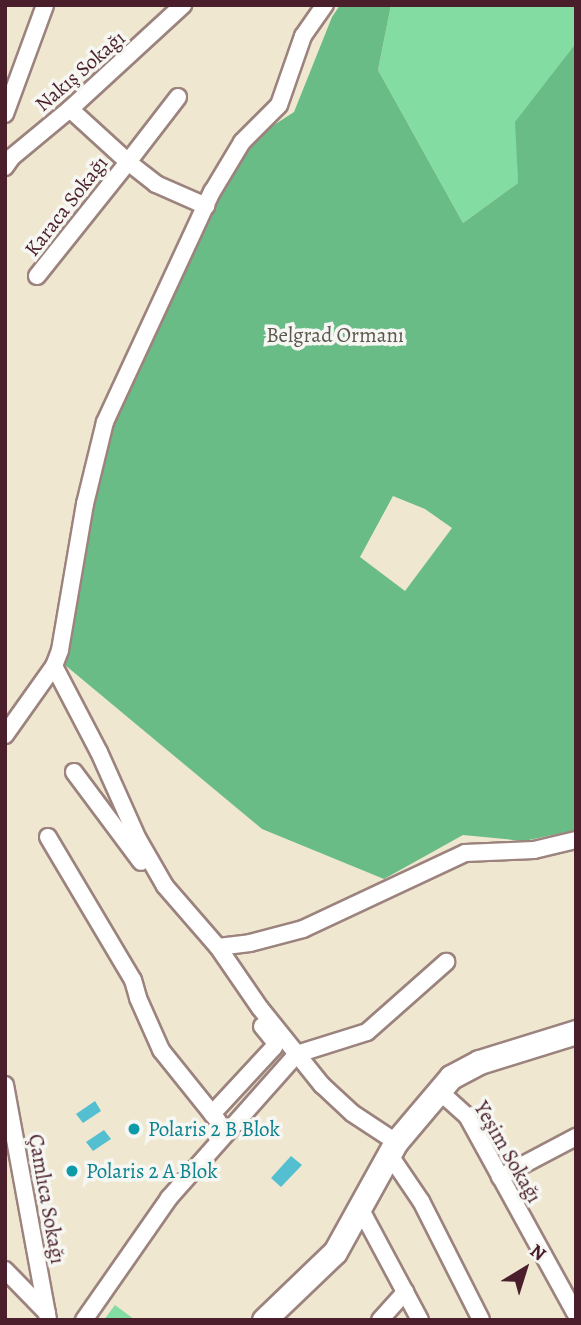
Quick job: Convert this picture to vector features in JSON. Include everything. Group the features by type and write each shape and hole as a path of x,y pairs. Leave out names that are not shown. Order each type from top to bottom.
{"main road":[{"path":"264,1320 335,1252 393,1148 451,1077 479,1062 576,1032"}],"street":[{"name":"Nakış Sokağı","path":"5,167 12,157 70,109 183,5"},
{"path":"5,734 54,666 60,650 85,504 105,422 205,206 242,142 279,105 303,36 325,5"},
{"path":"5,114 42,6"},
{"name":"Karaca Sokağı","path":"37,276 178,97"},
{"path":"70,109 156,184 205,206"},
{"path":"54,666 99,752 138,839 165,886 218,947 260,1009 297,1054 352,1113 393,1148 481,1320"},
{"path":"74,772 274,1041 266,1059 212,1114"},
{"path":"48,837 133,979 138,998 161,1050 227,1131"},
{"path":"218,947 250,943 303,929 465,853 534,850 576,840"},
{"path":"85,1320 169,1198 297,1054 367,1032 446,962"},
{"name":"Çamlıca Sokağı","path":"5,1085 47,1316"},
{"name":"Yeşim Sokağı","path":"438,1090 467,1115 576,1314"},
{"path":"500,1177 576,1136"},
{"path":"360,1209 420,1320"},
{"path":"5,1270 47,1316"},
{"path":"380,1320 405,1292"}],"green space":[{"name":"Belgrad Ormanı","path":"340,5 391,5 378,70 463,223 518,183 515,122 576,43 576,830 524,841 463,835 384,879 262,829 65,665 74,554 112,418 198,224 248,142 294,112 332,17","holes":["393,496 425,509 452,528 405,591 360,557"]},
{"path":"391,5 576,5 576,43 516,122 518,183 463,223 378,70"},
{"path":"115,1305 135,1320 104,1320"}],"water":[{"path":"95,1101 101,1111 83,1123 76,1114"},
{"path":"104,1130 111,1139 93,1151 86,1142"},
{"path":"291,1156 302,1165 281,1187 271,1178"}],"place":[{"name":"Polaris 2 B Blok","path":"134,1129"},
{"name":"Polaris 2 A Blok","path":"72,1171"}]}
